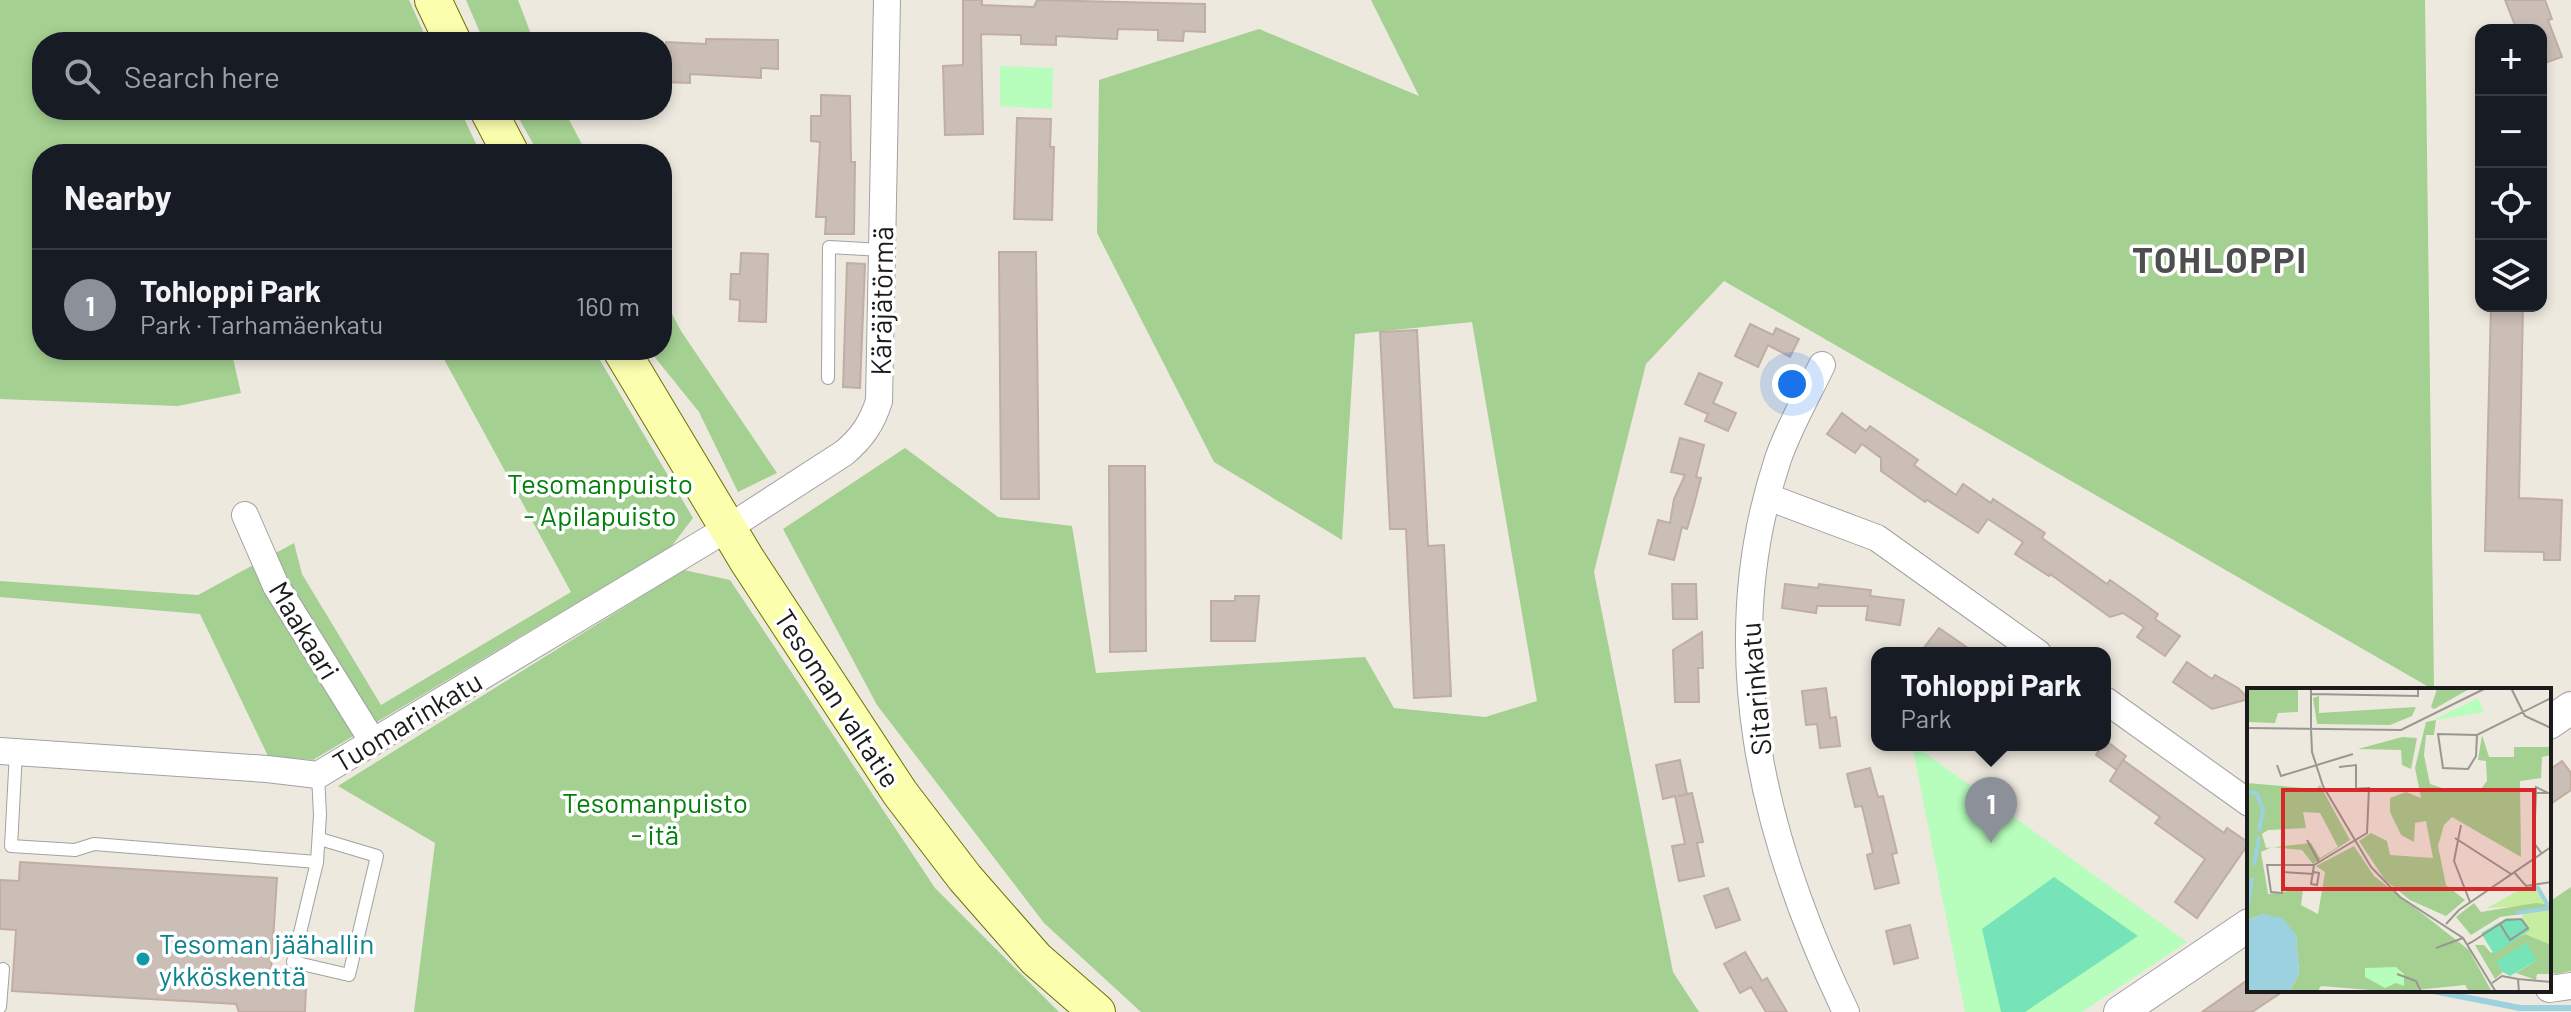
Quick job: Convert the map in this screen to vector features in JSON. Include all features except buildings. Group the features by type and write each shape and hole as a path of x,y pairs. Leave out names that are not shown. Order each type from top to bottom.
{"main road":[{"path":"433,0 448,32"},
{"path":"493,120 506,144"},
{"name":"Tesoman valtatie","path":"627,360 815,666 900,793 965,878 1036,959 1097,1012"}],"street":[{"name":"Käräjätörmä","path":"728,528 844,453 860,439 873,419 879,401 887,0"},
{"name":"Sitarinkatu","path":"1822,365 1778,457 1750,582 1747,646 1754,733 1770,805 1813,936 1846,1012"},
{"path":"1768,497 1877,538 2030,647"},
{"name":"Maakaari","path":"245,515 276,586 373,742"},
{"name":"Tuomarinkatu","path":"8,751 318,775 728,528"},
{"path":"2111,704 2247,802"},
{"path":"2551,722 2571,708"},
{"path":"2120,1012 2247,926"},
{"path":"2551,989 2571,986"}],"lane":[{"path":"828,378 829,247 882,250"},
{"path":"8,751 11,846 75,850 94,844 317,862"},
{"path":"318,775 320,839 317,862 293,962 349,975 377,856 320,839"},
{"path":"0,1007 3,969"}],"green space":[{"path":"0,0 409,0 423,32 32,32 32,120 465,120 476,144 32,144 32,360 233,360 241,393 178,406 0,399"},
{"path":"466,0 518,0 530,32 480,32"},
{"path":"1371,0 2425,0 2434,688 1724,281 1646,364 1594,572 1673,972 1699,1012 1141,1012 1044,923 877,705 783,529 905,448 998,517 1072,526 1096,673 1365,657 1394,708 1485,717 1537,701 1472,322 1355,334 1342,540 1214,462 1097,233 1099,80 1259,29 1419,96"},
{"path":"1000,66 1053,68 1052,109 1000,106"},
{"path":"520,120 569,120 582,144 533,144"},
{"path":"672,314 777,473 738,492 699,412 657,360 672,360"},
{"name":"Tesomanpuisto - Apilapuisto","path":"444,360 600,360 693,518 671,547 313,760 268,756 200,614 0,597 0,581 198,595 294,543 302,574 381,705 571,592"},
{"name":"Tesomanpuisto - itä","path":"684,570 730,580 935,888 1059,1012 414,1012 435,843 338,786"},
{"path":"1913,751 1922,751 2187,942 2082,1012 1965,1012"},
{"path":"2054,877 2138,936 2025,1012 2001,1012 1982,929"},
{"path":"2571,887 2571,971 2556,974 2551,972 2551,901"}],"waterway":[{"path":"2438,992 2520,1008 2571,1008"}],"place":[{"name":"Tohloppi Park","path":"1991,843"},
{"name":"Tesoman jäähallin ykköskenttä","path":"143,959"}],"district":[{"name":"TOHLOPPI","path":"2220,258"}]}
